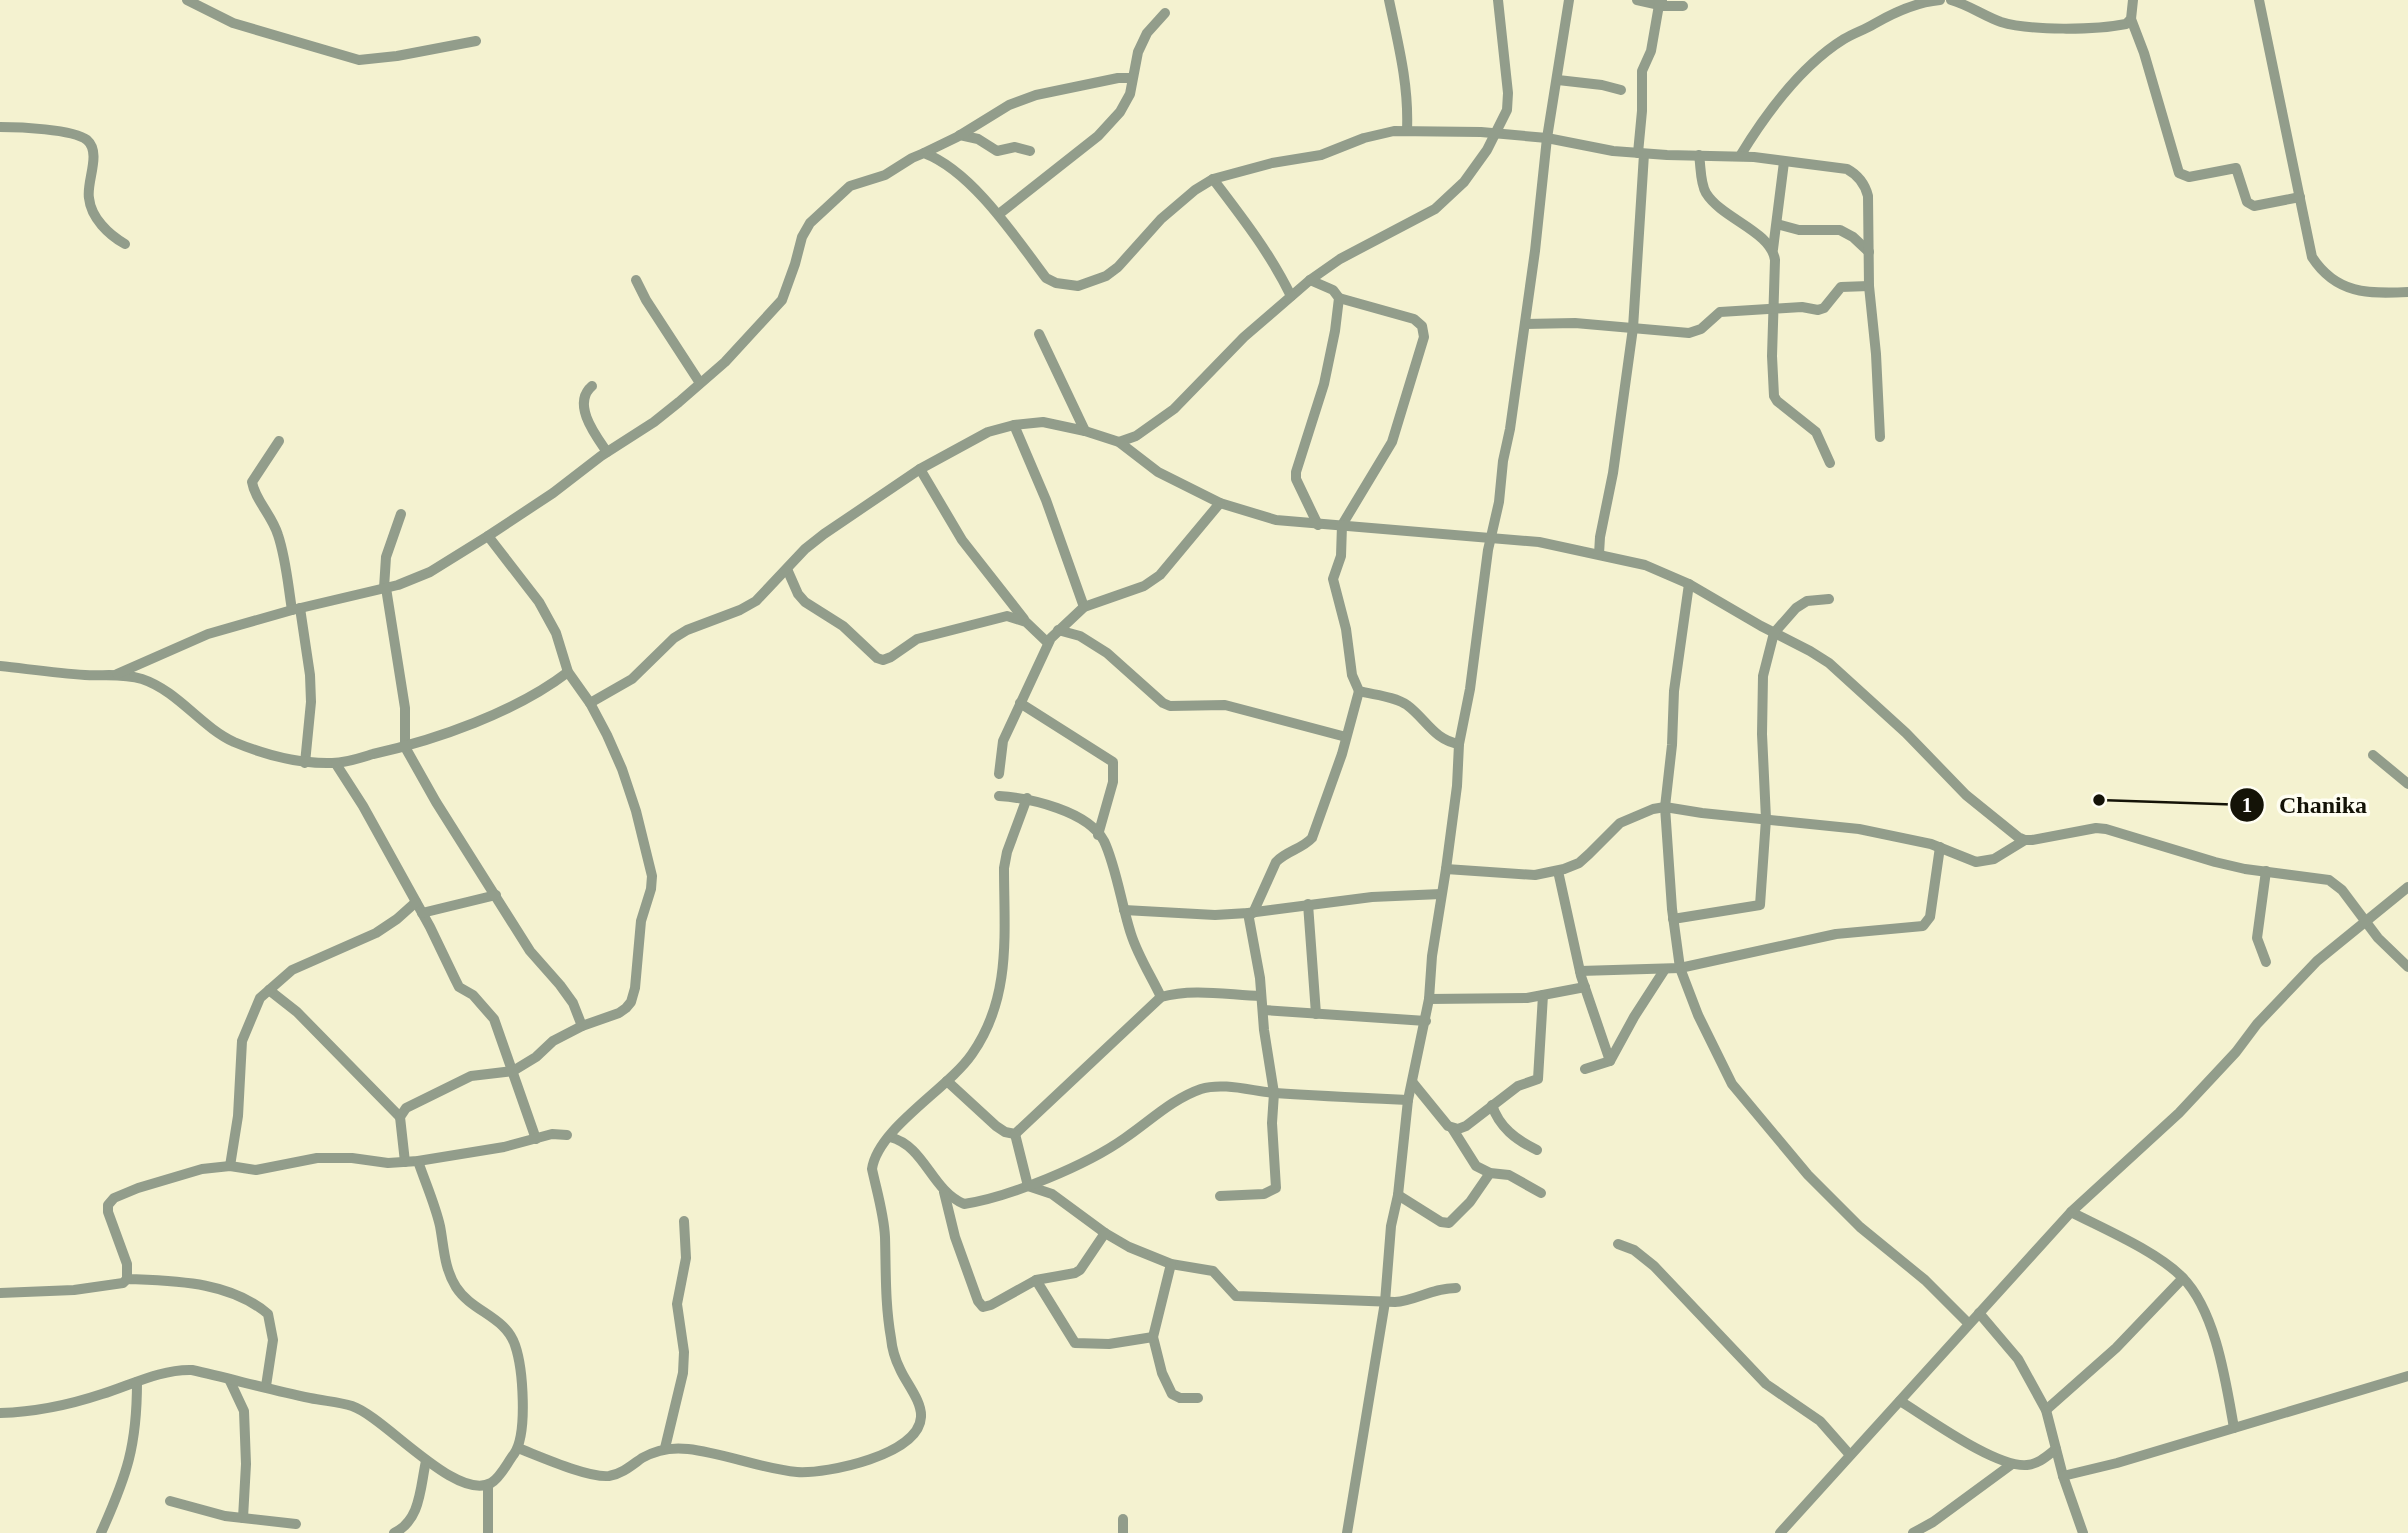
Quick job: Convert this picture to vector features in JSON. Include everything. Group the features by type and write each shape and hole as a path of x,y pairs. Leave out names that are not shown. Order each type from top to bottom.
{"street":[{"path":"187,0 233,23 359,60 397,57 476,41"},
{"path":"1389,0 1405,76 1407,130"},
{"path":"1119,442 1136,436 1174,409 1237,344 1310,280 1340,259 1406,226 1449,198 1487,150 1507,110 1508,93 1498,0"},
{"path":"1347,1533 1385,1302 1391,1226 1398,1195 1408,1100 1426,1021 1432,956 1447,869 1457,786 1459,744 1510,429 1547,138 1569,0"},
{"path":"1637,0 1683,6"},
{"path":"1740,156 1765,118 1790,88 1830,49 1890,14 1940,0"},
{"path":"1951,0 2002,22 2021,26 2115,26 2126,24 2131,19"},
{"path":"2133,0 2131,19 2144,53 2179,173 2189,177 2236,168 2247,202 2254,206 2300,197"},
{"path":"2259,0 2312,257 2321,271 2346,288 2374,294 2408,292"},
{"path":"1599,554 1633,328 1642,71 1651,51 1661,3"},
{"path":"999,214 1098,136 1120,112 1130,94 1138,52 1147,33 1165,13"},
{"path":"117,674 208,634 385,588 430,572 553,493 654,422 725,362 782,300 802,237 810,223 850,186 896,170 912,158 960,135 1009,106 1036,95 1118,78 1132,78"},
{"path":"1558,80 1621,90"},
{"path":"0,127 75,135 87,140 93,149 88,192 92,210 112,237 125,244"},
{"path":"925,153 948,165 999,214 1046,278 1056,283 1078,286 1095,282 1118,267 1161,219 1195,190 1213,179 1272,163 1321,155 1379,133 1407,130 1495,134 1547,138 1641,154 1740,156 1847,169 1863,183 1868,196 1869,286 1880,437"},
{"path":"960,135 978,139 997,151 1014,147 1030,151"},
{"path":"1699,155 1707,195 1773,249"},
{"path":"1784,162 1773,249 1774,396 1816,432 1830,463"},
{"path":"1213,179 1251,228 1278,269 1291,296"},
{"path":"1777,224 1799,230 1840,230 1853,237 1869,252"},
{"path":"636,280 700,383"},
{"path":"1220,1196 1264,1194 1276,1188 1272,1123 1274,1093 1251,913 1276,862 1312,838 1330,792 1359,691 1352,675 1346,629 1333,579 1341,556 1342,526 1392,442 1424,337 1422,326 1414,319 1339,298 1333,290 1310,280"},
{"path":"1525,324 1569,322 1689,333 1701,329 1720,312 1802,307 1818,310 1828,304 1839,288 1869,286"},
{"path":"1318,525 1296,479 1296,472 1324,384 1339,298"},
{"path":"1039,334 1086,431"},
{"path":"593,386 584,398 585,410 592,429 607,453"},
{"path":"590,703 632,679 674,638 687,630 740,610 756,600 824,534 920,469 988,432 1014,425 1043,422 1086,431 1119,442 1158,472 1220,503 1276,520 1539,542 1645,565 1689,584 1829,663 1906,733 1966,795 2025,840"},
{"path":"1014,425 1046,500 1084,607"},
{"path":"279,441 252,482 253,489 269,512 278,535 310,674 311,702 305,763"},
{"path":"920,469 962,540 1026,622 1048,643"},
{"path":"999,774 1003,741 1048,643 1058,630 1084,607 1144,586 1160,575 1220,503"},
{"path":"401,514 388,549 385,588 405,708 405,747 436,802 530,951 561,985 573,1003 582,1026"},
{"path":"400,1117 406,1108 471,1076 513,1070 536,1057 553,1041 582,1026 620,1013 631,1002 635,988 641,921 651,889 652,876 636,811 622,769 590,703 568,672 556,633 539,602 488,536"},
{"path":"787,569 798,594 805,602 843,626 883,660 917,639 929,635 1007,616 1026,622"},
{"path":"1689,584 1674,691 1672,745 1665,807 1673,919 1680,968 1698,1015 1732,1084 1770,1131 1808,1175 1860,1227 1925,1280 1968,1323"},
{"path":"1673,919 1760,905 1766,820 1763,676 1774,633 1796,608 1807,601 1829,599"},
{"path":"1058,630 1080,636 1107,653 1163,703 1170,706 1225,705 1346,737"},
{"path":"0,666 61,673 117,674 154,683 232,741 305,763 336,764 405,747 487,717 549,685 568,672"},
{"path":"1359,691 1398,700 1409,707 1440,738 1459,744"},
{"path":"1020,703 1113,762 1113,782 1098,835"},
{"path":"2373,755 2408,785"},
{"path":"336,764 363,806 416,902 459,987 473,995 494,1019 536,1139"},
{"path":"999,796 1027,798 1063,811 1089,825 1103,840 1131,936 1161,997"},
{"path":"518,1448 553,1462 608,1476 619,1473 642,1458 665,1448 687,1449 809,1472 879,1456 906,1442 915,1432 921,1415 897,1362 888,1322 885,1236 872,1169 879,1148 973,1053 991,1018 1004,967 1004,868 1007,852 1027,798"},
{"path":"1447,869 1535,875 1558,871 1579,863 1620,823 1653,808 1665,807 1900,836 1940,847 1976,862 1994,859 2025,840 2095,828 2215,862 2329,880 2342,890 2386,947 2408,967"},
{"path":"1580,971 1680,968 1836,934 1923,926 1930,917 1940,847"},
{"path":"1558,871 1584,987 1611,1061"},
{"path":"2266,871 2257,937 2266,962"},
{"path":"1780,1533 2071,1212 2179,1113 2317,961 2408,887"},
{"path":"1124,909 1202,915 1251,913 1373,897 1441,894"},
{"path":"422,913 496,895"},
{"path":"230,1166 237,1116 242,1041 260,998 292,970 376,933 416,902"},
{"path":"1308,904 1316,1014"},
{"path":"1585,1069 1611,1061 1634,1017 1665,968"},
{"path":"1429,999 1527,998 1584,987"},
{"path":"269,990 323,1037 400,1117 405,1162"},
{"path":"1015,1134 1161,997 1177,992 1261,996"},
{"path":"1452,1128 1466,1126 1523,1083 1539,1077 1543,995"},
{"path":"1263,1010 1426,1021"},
{"path":"947,1082 996,1126 1015,1134"},
{"path":"1413,1083 1452,1128 1476,1166 1490,1173 1509,1175 1541,1193"},
{"path":"944,1192 964,1204 1028,1186 1094,1157 1125,1139 1154,1115 1202,1089 1213,1087 1408,1100"},
{"path":"1492,1105 1499,1123 1524,1144 1537,1150"},
{"path":"127,1279 127,1264 108,1212 108,1205 114,1198 138,1188 202,1169 230,1166 256,1170 317,1158 388,1163 418,1161 504,1147 552,1134 567,1135"},
{"path":"1015,1134 1028,1186"},
{"path":"890,1137 907,1144 944,1192 955,1237 981,1305 991,1305 1036,1280 1075,1273 1080,1270 1105,1233"},
{"path":"0,1413 56,1407 172,1371 187,1370 353,1406 382,1424 426,1461 476,1485 488,1485 497,1479 518,1448 522,1426 522,1396 515,1344 500,1322 463,1296 455,1285 444,1256 439,1224 418,1161"},
{"path":"1398,1195 1441,1222 1449,1223 1470,1202 1490,1173"},
{"path":"1028,1186 1052,1194 1129,1247 1171,1264 1213,1271 1234,1295 1240,1297 1385,1302 1402,1301 1433,1290 1456,1288"},
{"path":"2071,1212 2156,1258 2183,1278 2216,1338 2234,1428"},
{"path":"665,1448 682,1373 684,1352 677,1304 686,1258 684,1221"},
{"path":"1618,1244 1634,1250 1654,1266 1766,1384 1820,1421 1850,1454"},
{"path":"1171,1264 1153,1337 1162,1373 1172,1394 1180,1398 1198,1398"},
{"path":"2046,1410 2116,1348 2183,1278"},
{"path":"0,1293 74,1290 122,1283 127,1279 184,1282 215,1288 258,1305 268,1314 272,1332 272,1359 266,1386"},
{"path":"1036,1280 1075,1343 1109,1344 1153,1337"},
{"path":"1979,1313 2018,1359 2046,1410 2063,1476 2082,1533"},
{"path":"2063,1476 2117,1463 2408,1376"},
{"path":"229,1379 244,1411 246,1423 243,1518"},
{"path":"101,1533 128,1468 137,1420 137,1382"},
{"path":"1900,1401 1992,1457 2012,1464 2029,1465 2042,1460 2056,1449"},
{"path":"397,1533 406,1527 415,1514 426,1461"},
{"path":"1913,1533 1933,1522 2012,1464"},
{"path":"488,1485 488,1533"},
{"path":"170,1501 225,1516 296,1524"},
{"path":"1123,1520 1123,1533"}],"place":[{"name":"Chanika","path":"2099,800"}]}
